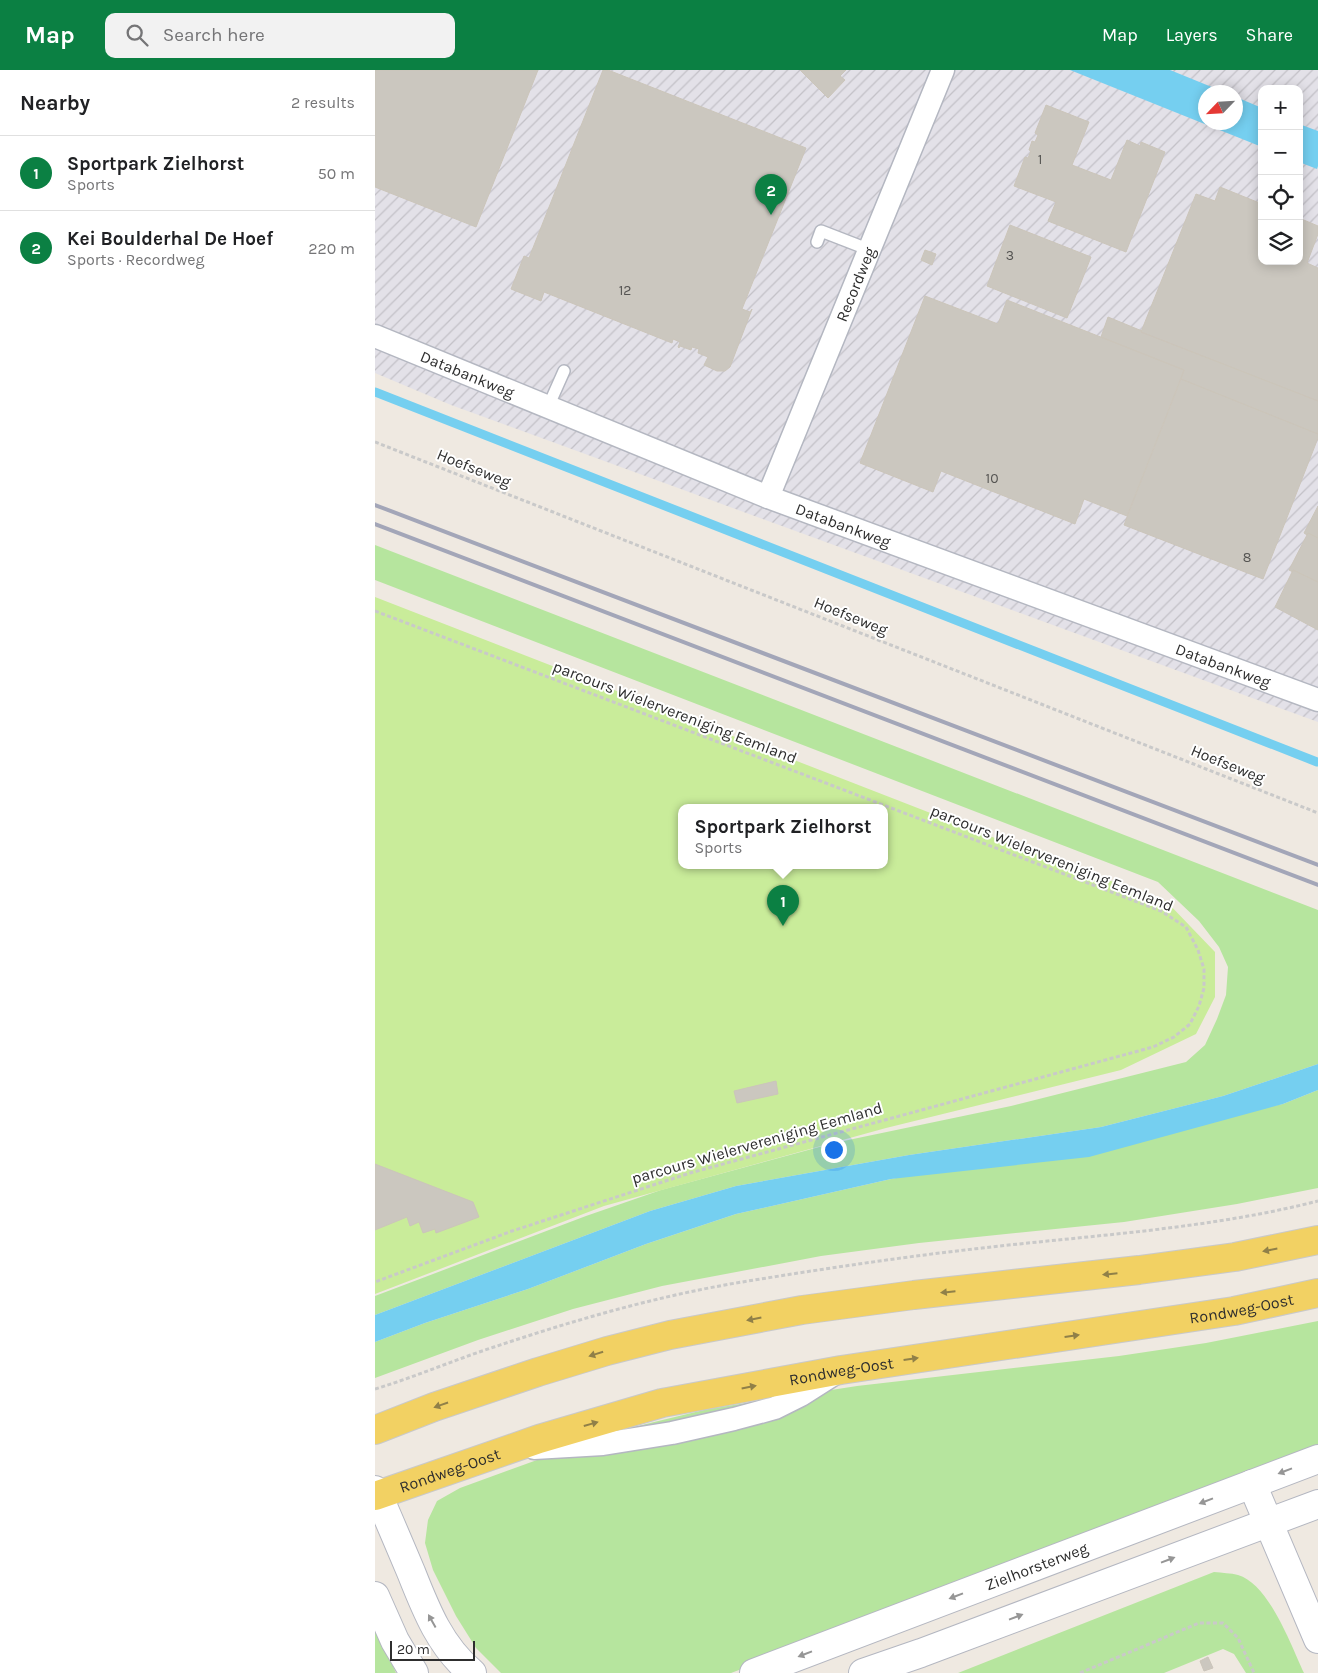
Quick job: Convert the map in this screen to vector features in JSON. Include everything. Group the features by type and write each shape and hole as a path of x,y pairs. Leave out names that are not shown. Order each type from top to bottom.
{"main road":[{"path":"375,1430 434,1407 538,1372 607,1351 670,1336 802,1310 1235,1257 1318,1240"},
{"name":"Rondweg-Oost","path":"376,1493 539,1439 662,1403 841,1370 1234,1311 1318,1293"},
{"name":"Zielhorsterweg","path":"755,1673 1318,1459"},
{"path":"1252,1484 1318,1639"},
{"path":"376,1493 427,1613 444,1643 463,1666 472,1673"},
{"path":"863,1673 1318,1504"},
{"path":"375,1596 395,1641 414,1673"}],"street":[{"name":"Recordweg","path":"769,498 943,70"},
{"name":"Databankweg","path":"375,336 769,498 1318,700"}],"lane":[{"path":"817,242 821,231 869,250"},
{"path":"548,407 564,370"}],"path":[{"name":"Hoefseweg","path":"375,442 1318,813"},
{"name":"parcours Wielervereniging Eemland","path":"375,611 881,804"},
{"name":"parcours Wielervereniging Eemland","path":"375,1282 512,1231 690,1173 1153,1047 1174,1037 1190,1024 1199,1006 1204,988 1204,969 1198,950 1186,926 1161,911 888,807"},
{"path":"1080,1673 1199,1623 1223,1623 1238,1638 1255,1673"}],"shaded area":[{"path":"375,70 1318,70 1318,722 451,405 375,373"}],"green space":[{"path":"375,545 1318,910 1318,1064 1223,1096 1101,1127 909,1155 736,1186 650,1211 375,1315 375,1296 586,1216 661,1190 834,1143 1011,1106 1186,1062 1205,1045 1217,1019 1226,995 1228,967 1219,947 1199,921 1158,882 375,580"},
{"path":"375,597 1023,849 1166,901 1215,952 1215,997 1196,1034 1121,1070 886,1128 604,1206 375,1294"},
{"path":"1318,1090 1318,1188 1237,1204 1124,1222 919,1243 821,1256 662,1286 573,1309 478,1340 375,1378 375,1342 425,1323 528,1289 646,1244 736,1214 891,1179 1283,1104"},
{"path":"1318,1321 1318,1450 731,1673 501,1673 476,1648 456,1616 433,1570 425,1543 428,1520 437,1501 460,1488 595,1439 646,1424 708,1409 857,1386 1119,1356 1206,1343"},
{"path":"1214,1572 1238,1575 1260,1590 1286,1632 1304,1673 1246,1673 1234,1654 1223,1649 1164,1673 958,1673"},
{"path":"375,1625 396,1673 375,1673"}],"water":[{"path":"1070,70 1170,70 1207,85 1198,85 1198,121"},
{"path":"1243,100 1258,106 1258,145 1220,130 1243,130"},
{"path":"1303,125 1318,131 1317,169 1303,164"},
{"path":"1318,1064 1318,1090 1283,1104 1089,1157 891,1179 736,1214 646,1244 528,1289 425,1323 375,1342 375,1315 650,1211 736,1186 909,1155 1101,1127 1223,1096"}],"building":[{"path":"375,70 538,70 476,227 375,187"},
{"path":"603,70 608,70 806,148 742,309 750,312 752,309 730,367 725,371 717,371 704,365 708,357 698,353 699,349 692,347 691,350 680,346 679,348 680,342 673,339 672,343 544,292 541,301 511,289 524,256 529,258"},
{"path":"800,70 846,70 840,76 845,80 828,98"},
{"path":"1046,105 1089,122 1072,165 1111,180 1127,140 1140,146 1141,142 1165,152 1126,252 1048,221 1056,202 1014,186 1025,157 1028,158 1031,151 1029,150 1032,141 1035,142 1038,135 1035,133"},
{"path":"1220,187 1258,202 1258,265 1303,265 1303,220 1318,226 1318,234 1307,263 1318,268 1318,401 1141,332 1196,194 1215,201"},
{"path":"1010,225 1091,257 1067,318 987,286"},
{"path":"925,250 936,254 932,265 921,260"},
{"path":"925,296 998,324 1007,300 1184,370 1127,516 1084,499 1075,524 941,471 933,492 860,463"},
{"path":"1108,317 1141,332 1318,401 1318,434 1181,379 1184,370 1101,337"},
{"path":"1181,379 1318,434 1263,579 1124,525"},
{"path":"1318,506 1318,538 1304,533"},
{"path":"1308,533 1318,538 1318,582 1293,570 1293,572 1289,570"},
{"path":"1293,570 1318,582 1318,630 1275,607"},
{"path":"776,1081 778,1094 737,1103 734,1091"},
{"path":"375,1164 473,1202 479,1217 436,1233 435,1229 423,1233 419,1222 410,1226 407,1217 375,1230"},
{"path":"1208,1657 1213,1668 1204,1671 1200,1661"}],"waterway":[{"path":"375,392 1317,762"}],"railway":[{"path":"375,505 1318,865"},
{"path":"375,524 1318,885"}],"place":[{"name":"Kei Boulderhal De Hoef","path":"771,215"},
{"name":"Sportpark Zielhorst","path":"783,926"}]}
